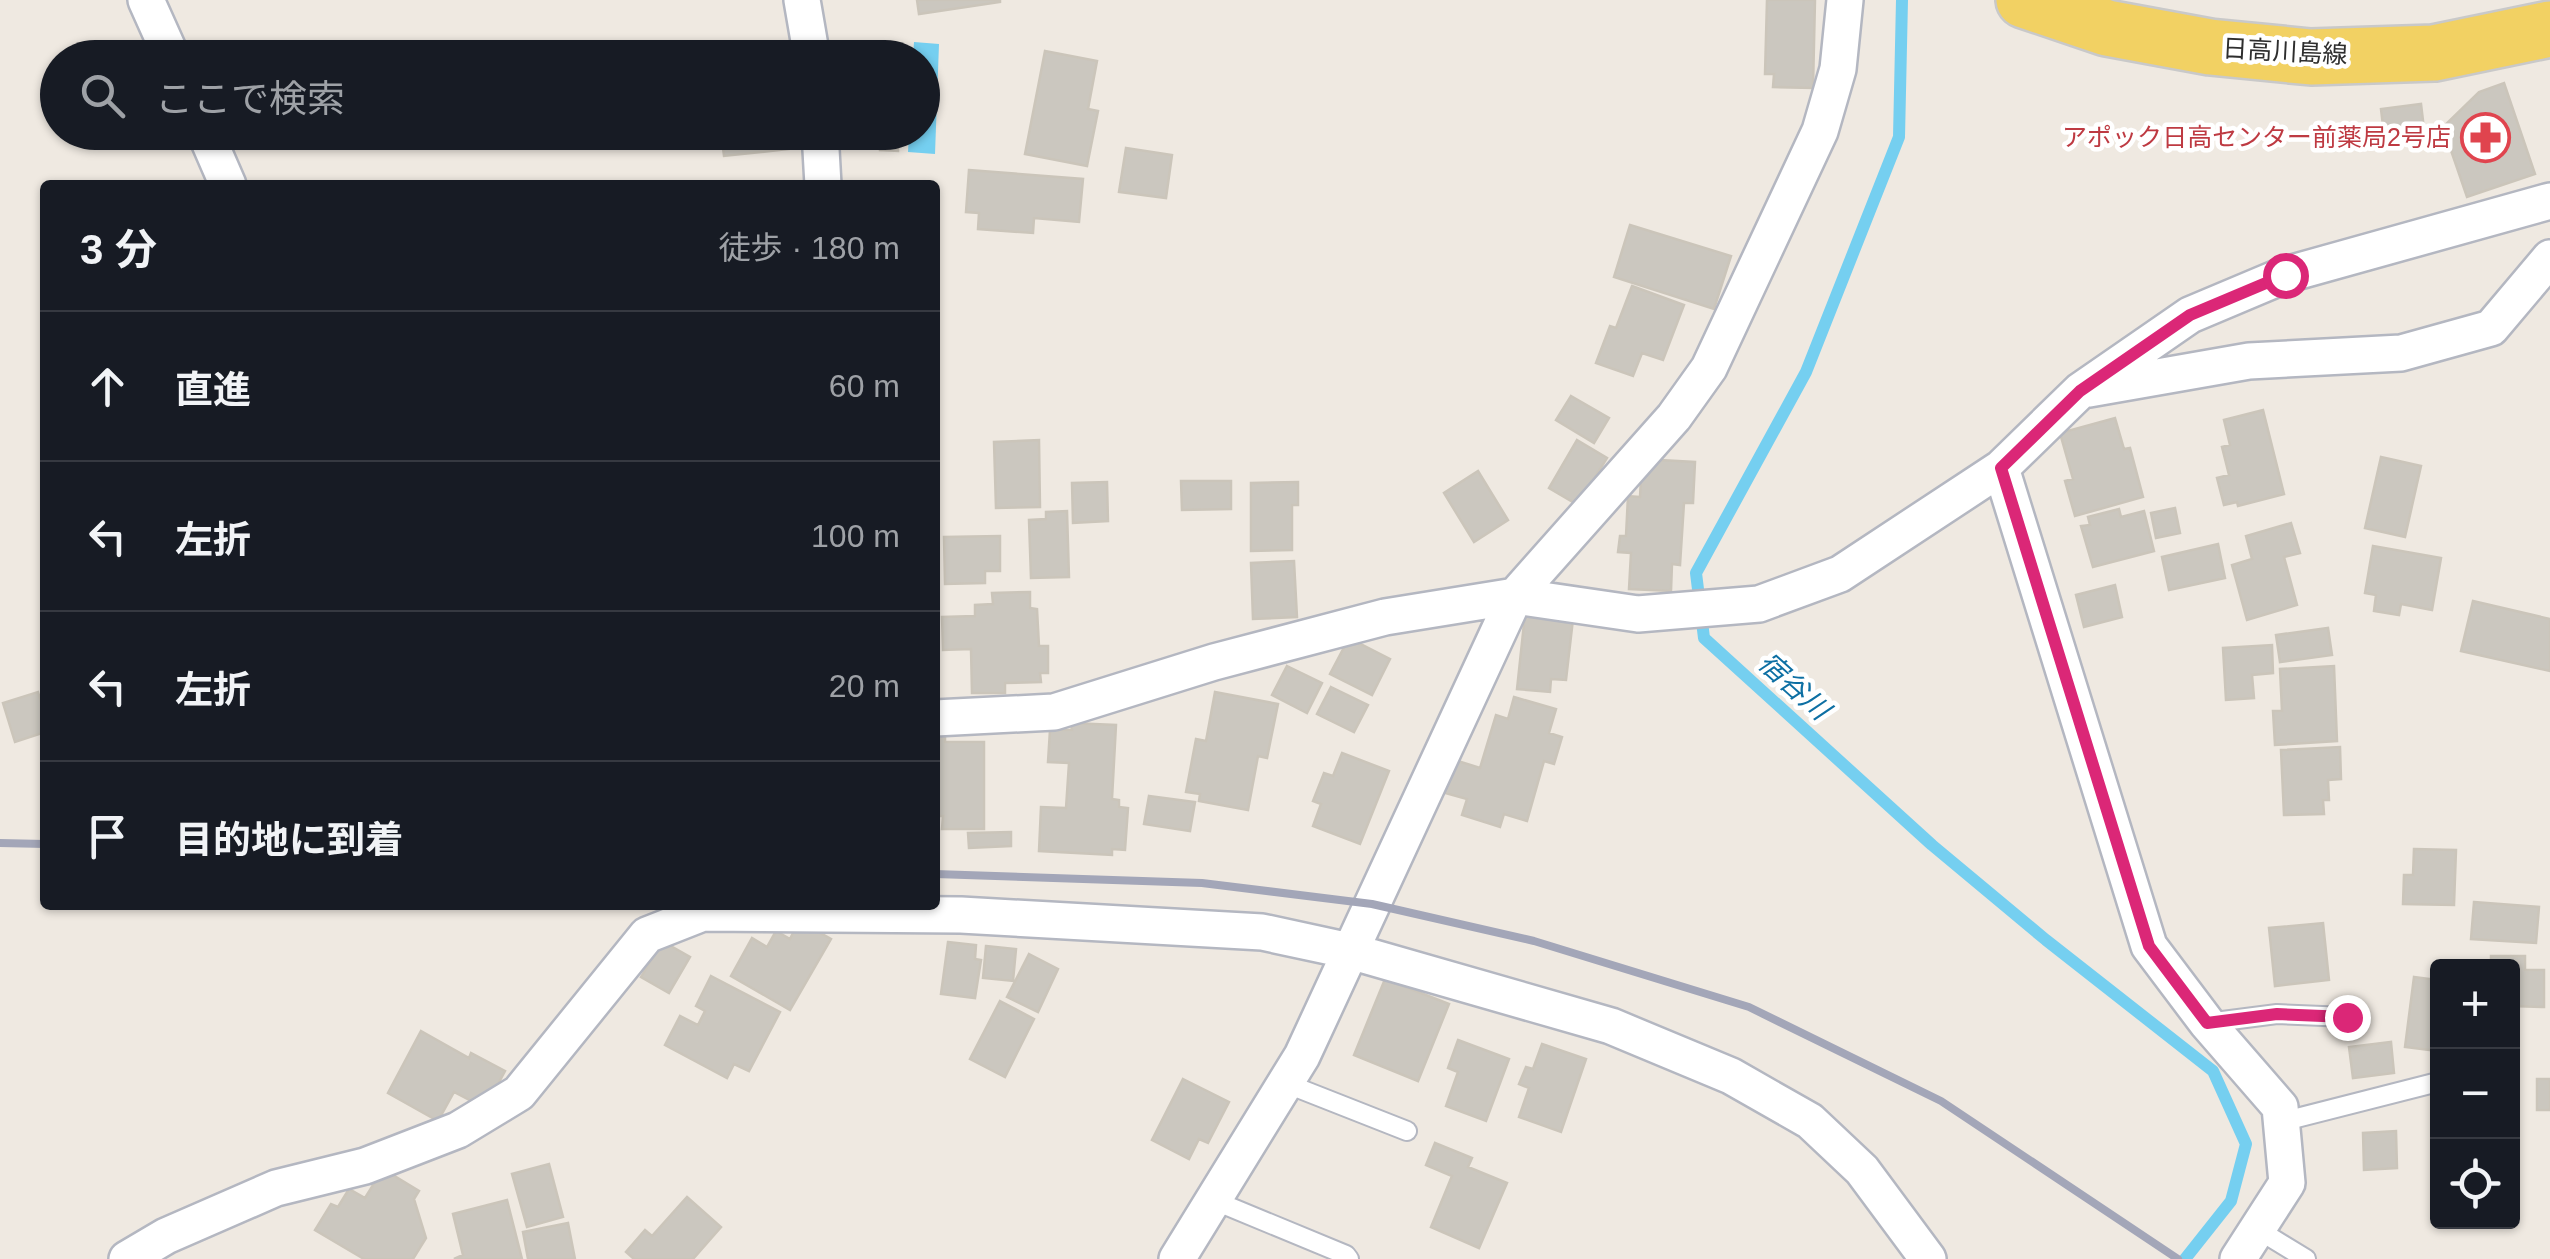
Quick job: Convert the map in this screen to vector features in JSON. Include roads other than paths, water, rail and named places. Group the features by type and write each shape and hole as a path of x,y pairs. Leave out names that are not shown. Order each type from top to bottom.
{"main road":[{"name":"日高川島線","path":"2024,0 2107,28 2210,47 2311,57 2434,52 2550,29"}],"street":[{"path":"146,0 164,40"},
{"path":"802,0 809,40"},
{"path":"1177,1259 1302,1056 1515,596 1674,417 1709,368 1820,131 1838,68 1845,0"},
{"path":"213,150 226,180"},
{"path":"821,150 824,180"},
{"path":"940,718 1054,712 1214,662 1385,617 1515,596 1638,614 1759,604 1840,574 2001,468 2080,391 2190,315 2285,275 2550,201"},
{"path":"2080,391 2249,361 2400,352 2491,328 2550,258"},
{"path":"2001,468 2149,946 2207,1023 2280,1107 2287,1183 2238,1259"},
{"path":"127,1259 166,1236 276,1188 365,1166 458,1130 518,1092 647,934 702,913 961,915 1262,932 1350,951 1611,1026 1731,1076 1810,1120 1862,1170 1928,1259"}],"lane":[{"path":"2207,1023 2277,1014 2347,1017"},
{"path":"1285,1083 1407,1131"},
{"path":"2282,1122 2430,1084"},
{"path":"1214,1200 1349,1259"},
{"path":"2257,1229 2306,1259"}],"water":[{"path":"908,150 935,150 935,154"}],"waterway":[{"name":"宿谷川","path":"1902,0 1899,137 1806,372 1696,573 1704,638 1932,845 2213,1071 2246,1144 2231,1201 2185,1259"}],"railway":[{"path":"0,843 40,844"},
{"path":"940,874 1202,883 1372,904 1534,941 1749,1007 1941,1101 2178,1259"}],"place":[{"name":"アポック日高センター前薬局2号店","path":"2486,137"}]}
